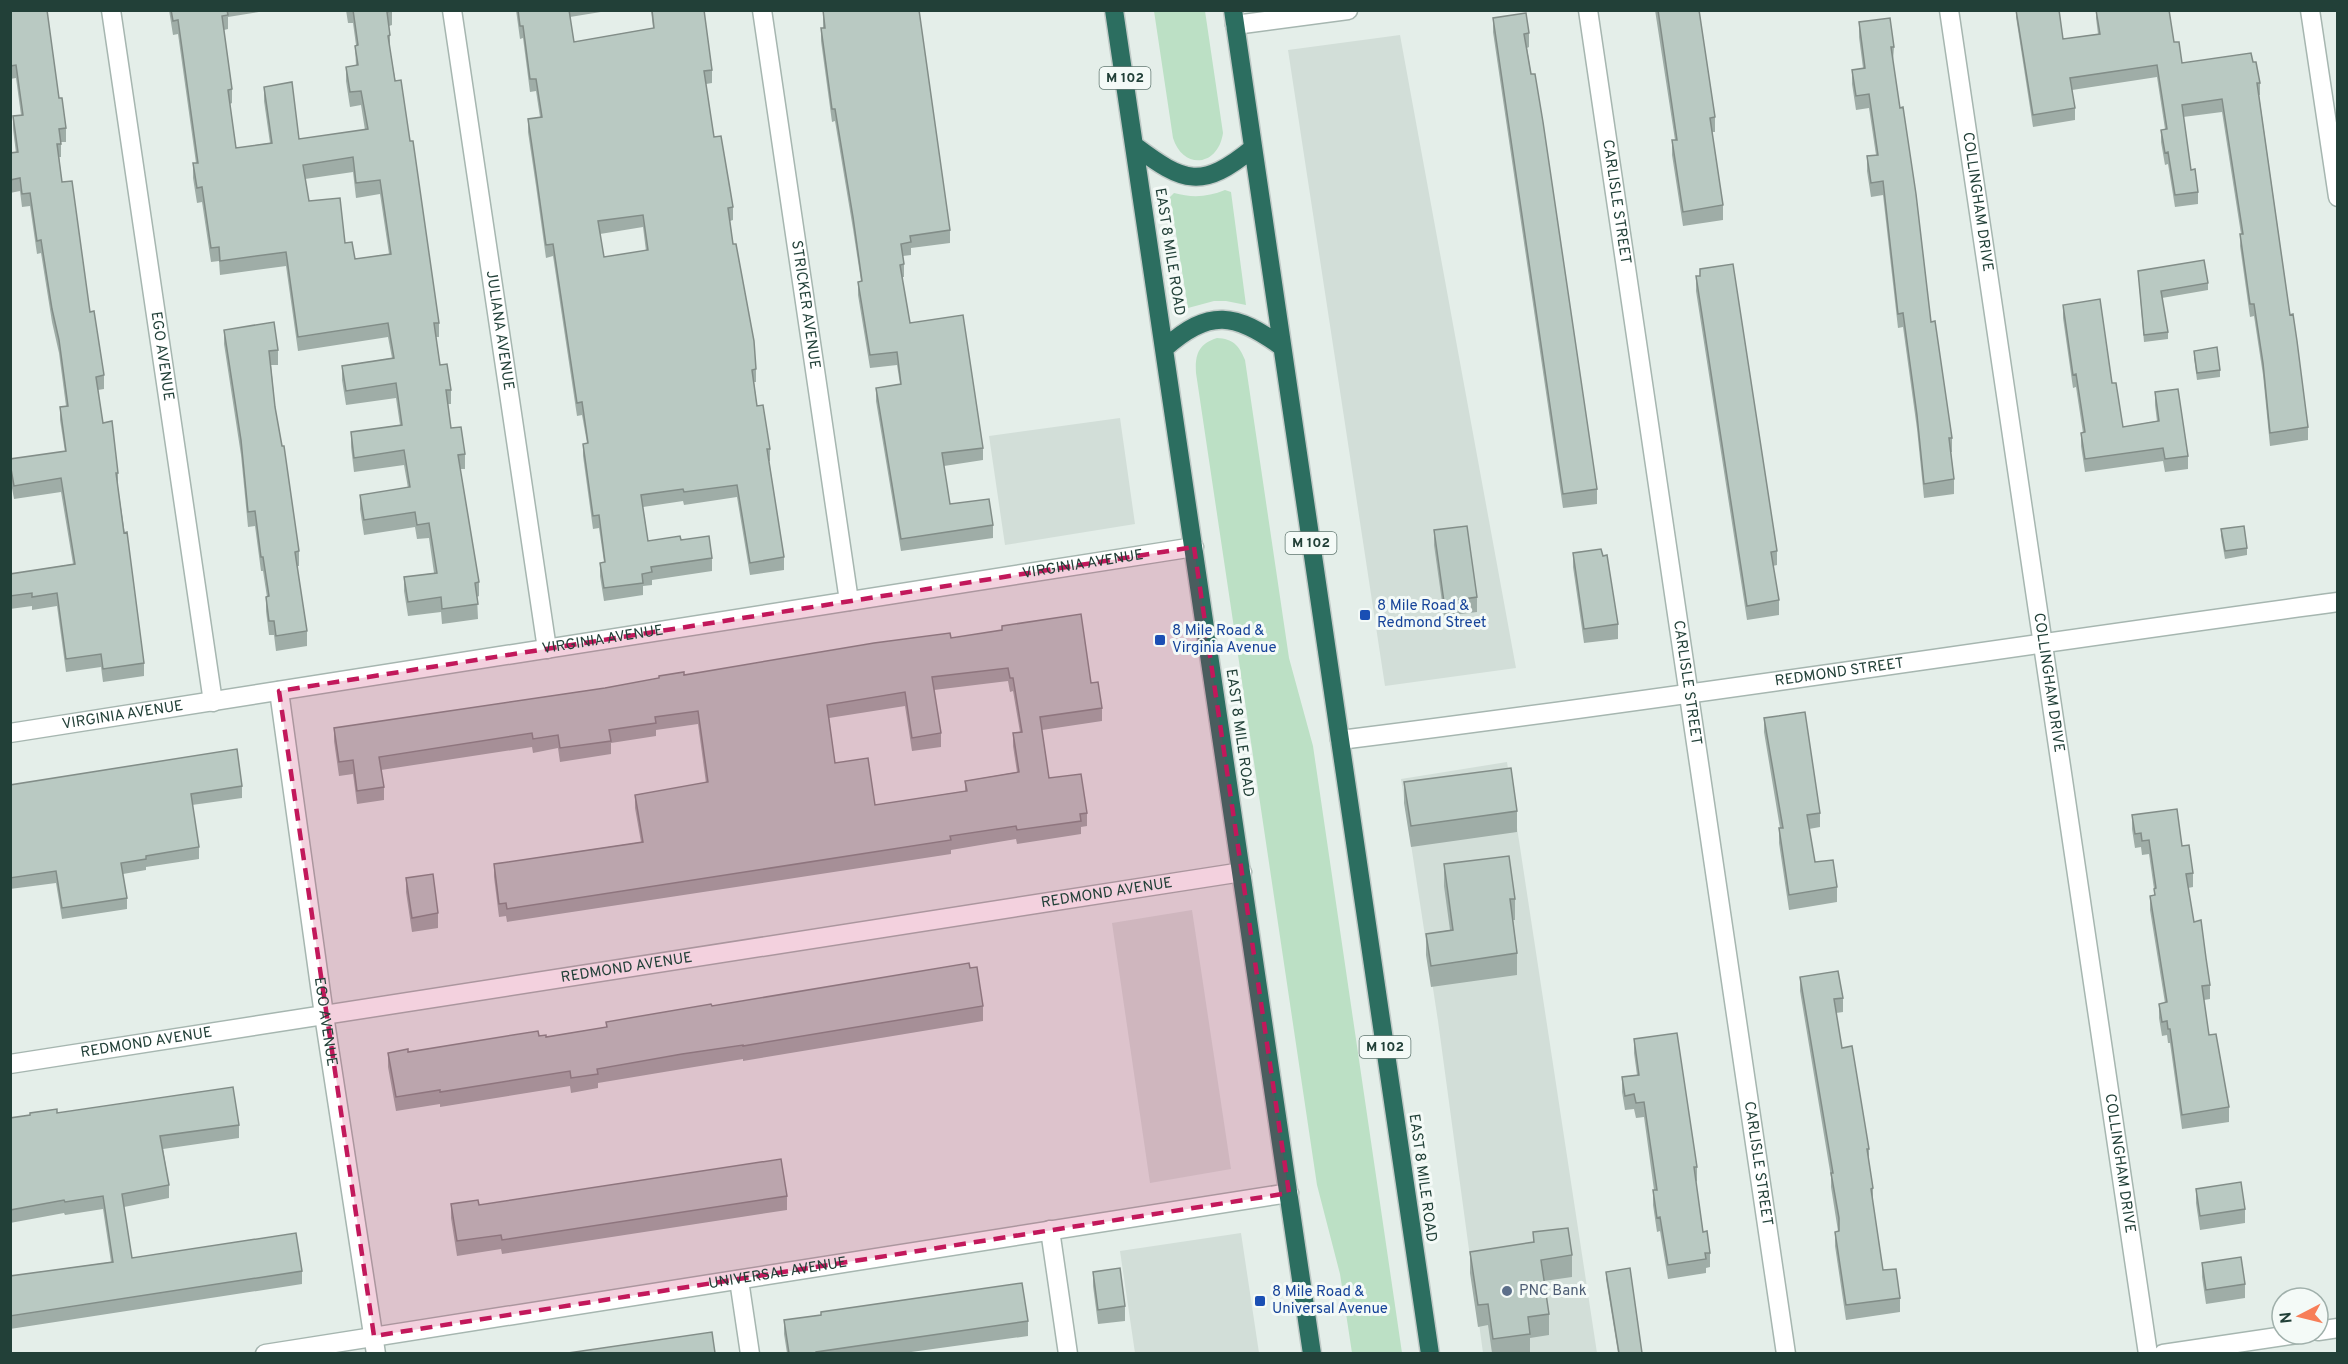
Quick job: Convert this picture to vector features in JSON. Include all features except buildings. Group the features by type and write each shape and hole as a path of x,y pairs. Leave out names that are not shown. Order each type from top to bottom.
{"highway":[{"name":"EAST 8 MILE ROAD","path":"1114,10 1312,1353"},
{"name":"EAST 8 MILE ROAD","path":"1234,18 1430,1353"},
{"path":"1135,146 1166,169 1184,176 1197,177 1225,169 1253,148"},
{"path":"1165,348 1194,326 1217,320 1228,320 1258,329 1282,346"}],"street":[{"name":"EGO AVENUE","path":"111,10 213,702"},
{"name":"JULIANA AVENUE","path":"453,10 547,649"},
{"name":"STRICKER AVENUE","path":"762,10 849,601"},
{"path":"1234,18 1348,10"},
{"name":"CARLISLE STREET","path":"1588,10 1786,1353"},
{"name":"COLLINGHAM DRIVE","path":"1949,10 2148,1353"},
{"path":"2310,10 2337,197"},
{"name":"VIRGINIA AVENUE","path":"10,733 1194,547"},
{"name":"REDMOND STREET","path":"1340,740 1689,695 2044,642 2337,602"},
{"name":"EGO AVENUE","path":"279,691 324,1015 375,1345"},
{"name":"REDMOND AVENUE","path":"10,1064 1242,872"},
{"name":"UNIVERSAL AVENUE","path":"265,1353 375,1345 739,1280 1289,1193"},
{"path":"1050,1230 1068,1353"},
{"path":"739,1280 750,1353"},
{"path":"2163,1353 2270,1338"}],"highlighted area":[{"path":"1194,547 1289,1193 374,1336 279,691"}],"shaded area":[{"path":"1400,35 1516,668 1385,686 1288,50"},
{"path":"1120,418 1135,524 1005,545 989,436"},
{"path":"1507,762 1597,1353 1483,1353 1438,1021 1401,779"},
{"path":"1192,910 1231,1169 1150,1183 1112,923"},
{"path":"1241,1233 1259,1353 1135,1353 1120,1251"}],"green space":[{"path":"1154,11 1205,11 1223,133 1220,144 1208,158 1200,160 1184,156 1173,138"},
{"path":"1225,190 1231,192 1246,305 1214,301 1188,308 1170,197 1174,193 1200,196"},
{"path":"1217,338 1235,344 1245,360 1289,658 1313,746 1402,1353 1352,1353 1340,1274 1317,1185 1196,373 1199,351 1206,343"}],"place":[{"name":"8 Mile Road & Redmond Street","path":"1365,615"},
{"name":"8 Mile Road & Virginia Avenue","path":"1160,640"},
{"name":"PNC Bank","path":"1507,1291"},
{"name":"8 Mile Road & Universal Avenue","path":"1260,1301"}]}
